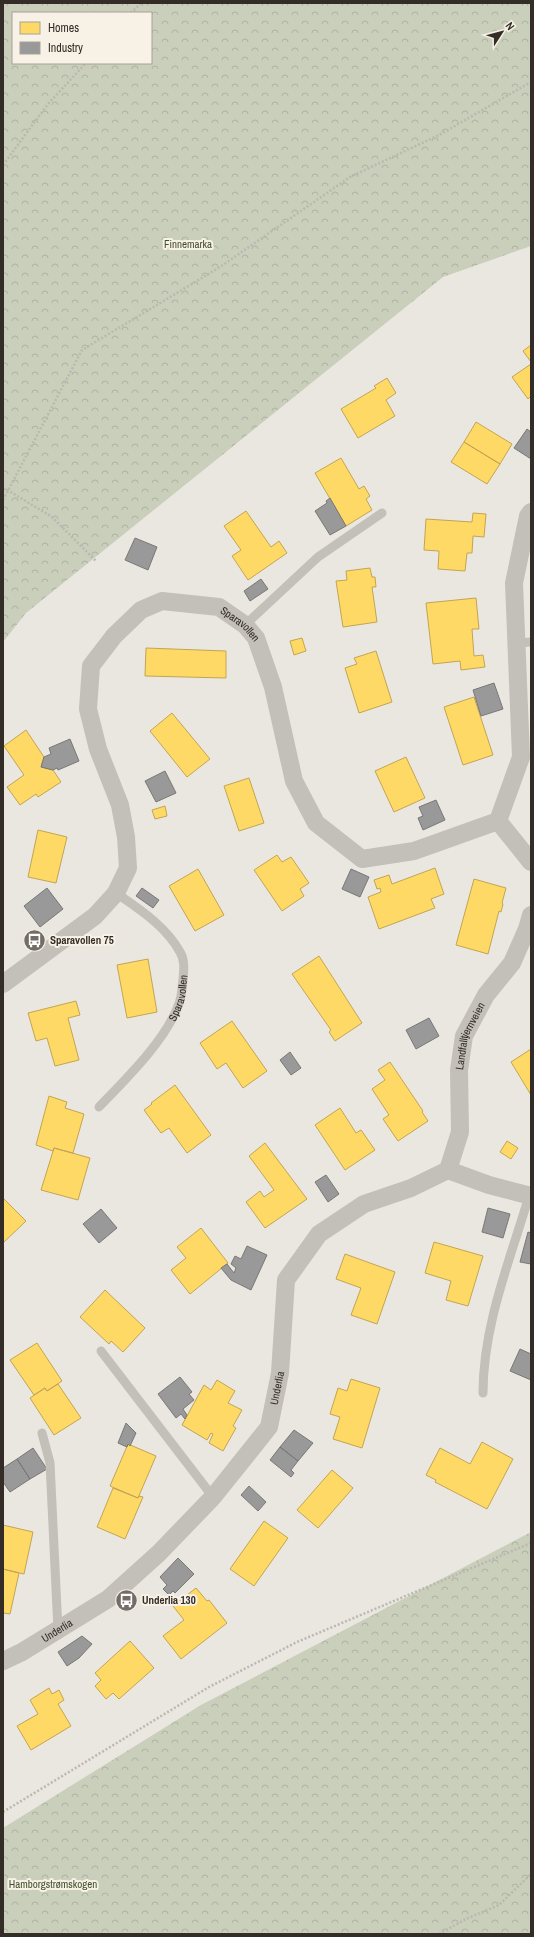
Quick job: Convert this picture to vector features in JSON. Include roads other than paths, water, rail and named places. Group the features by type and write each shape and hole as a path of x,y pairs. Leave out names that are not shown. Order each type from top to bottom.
{"street":[{"path":"531,512 528,516 514,583 524,643 521,757 498,821 531,862"},
{"name":"Sparavollen","path":"3,984 96,916 116,893 128,868 126,837 120,805 98,749 88,709 91,666 114,636 141,610 162,601 219,607 245,625 256,638 273,687 294,781 316,823 362,859 414,851 498,821"},
{"name":"Landfalltjernveien","path":"448,1170 460,1132 459,1070 464,1036 486,995 512,963 527,929 531,915"},
{"path":"448,1170 489,1185 530,1196"},
{"name":"Underlia","path":"3,1661 22,1652 108,1599 159,1553 213,1497 269,1427 280,1373 286,1280 319,1234 364,1204 411,1188 448,1170"}],"lane":[{"path":"245,625 313,560 382,513"},
{"name":"Sparavollen","path":"100,1106 136,1069 168,1026 178,1006 184,971 181,954 173,941 152,919 116,893"},
{"path":"484,1393 483,1366 488,1338 530,1196"},
{"path":"101,1351 213,1497"},
{"path":"42,1433 50,1463 58,1630"}],"place":[{"name":"Sparavollen 75","path":"35,940"},
{"name":"Underlia 130","path":"126,1600"}],"park label":[{"name":"Finnemarka","path":"188,244"},
{"name":"Hamborgstrømskogen","path":"53,1884"}]}
